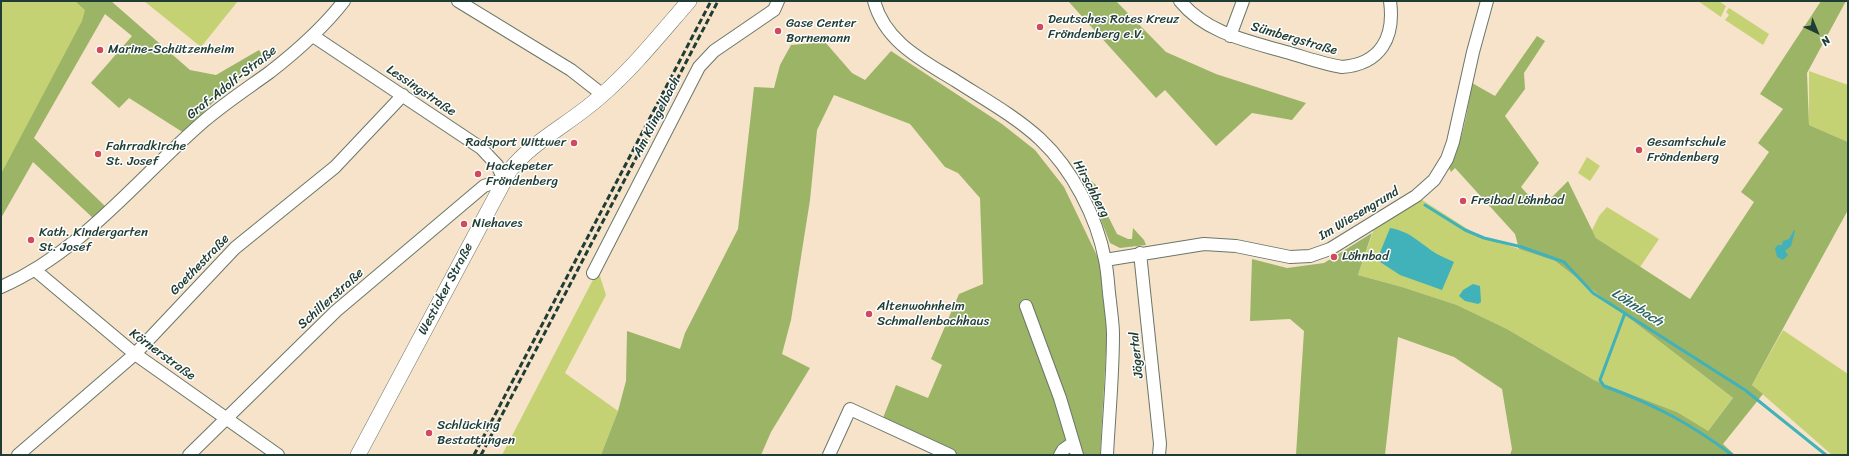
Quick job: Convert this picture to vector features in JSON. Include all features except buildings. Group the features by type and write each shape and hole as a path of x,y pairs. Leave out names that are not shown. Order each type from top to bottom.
{"main road":[{"name":"Westicker Straße","path":"358,455 504,179 515,164 527,153 603,95 632,66 687,1"}],"street":[{"name":"Graf-Adolf-Straße","path":"1,287 35,270 80,238 218,109 270,71 313,36 344,1"},
{"path":"458,1 571,70 603,95"},
{"name":"Am Klingelbach","path":"593,273 699,67 714,52 774,10 778,1"},
{"name":"Hirschberg","path":"874,1 877,11 895,39 922,60 997,107 1041,140 1061,162 1077,187 1094,224 1105,260 1113,333 1107,455"},
{"name":"Sümbergstraße","path":"1180,1 1189,12 1208,26 1230,36 1333,65 1352,66 1370,59 1379,52 1386,42 1392,15 1390,1"},
{"path":"1230,36 1243,1"},
{"name":"Im Wiesengrund","path":"1105,260 1140,253 1204,244 1236,246 1290,257 1310,256 1330,249 1416,196 1434,180 1442,170 1453,142 1473,52 1487,1"},
{"name":"Lessingstraße","path":"313,36 481,148 497,165 504,179"},
{"name":"Goethestraße","path":"18,455 135,354 235,248 335,167 403,95"},
{"name":"Schillerstraße","path":"189,455 336,311 484,186 504,179"},
{"name":"Jägertal","path":"1140,253 1160,449"},
{"name":"Körnerstraße","path":"35,270 135,354 278,455"},
{"path":"1026,306 1062,404 1077,455"},
{"path":"829,455 850,408 950,455"},
{"path":"1060,455 1067,446 1073,443"}],"green space":[{"path":"1,1 96,1 1,198"},
{"path":"75,1 111,1 190,70 216,75 259,50 265,60 219,96 184,133 129,98 119,108 91,83 132,36 105,14 34,138 106,207 94,219 33,162 1,218 1,174 82,21 85,10"},
{"path":"144,1 238,1 201,47"},
{"path":"1068,1 1116,1 1166,52 1216,74 1306,103 1292,120 1252,113 1216,146 1165,90 1156,98"},
{"path":"1698,1 1719,1 1726,6 1721,17"},
{"path":"1821,1 1846,1 1807,73 1809,125 1848,142 1848,210 1752,385 1763,394 1723,444 1735,455 1510,455 1512,449 1502,389 1454,357 1398,337 1385,455 1296,455 1304,331 1290,319 1250,321 1252,259 1287,268 1324,263 1372,233 1358,275 1402,287 1457,305 1507,329 1594,380 1677,412 1708,431 1733,398 1555,261 1519,249 1515,234 1455,168 1451,172 1449,168 1461,137 1472,83 1495,96 1537,36 1545,41 1524,73 1525,89 1505,116 1539,163 1521,187 1533,200 1543,206 1568,181 1596,238 1690,299 1754,202 1741,192 1769,152 1758,143 1783,109 1760,94"},
{"path":"1729,8 1769,34 1763,45 1725,20 1729,15 1726,12"},
{"path":"825,42 852,73 865,80 891,51 1002,124 1035,150 1064,187 1100,262 1107,334 1100,455 940,455 879,428 896,385 928,398 942,365 931,359 959,294 983,284 980,198 958,173 945,167 910,124 834,95 817,130 810,200 791,320 782,354 810,368 771,432 761,455 601,455 618,411 626,381 627,331 680,349 685,333 738,229 754,87 774,88 780,65 791,45"},
{"path":"1809,71 1848,85 1848,142 1809,125"},
{"path":"1587,157 1600,166 1590,181 1578,173"},
{"path":"1087,178 1096,185 1096,192 1117,234 1128,239 1132,239 1133,228 1144,240 1146,245 1120,248 1110,243 1094,202 1083,183"},
{"name":"Löhnbad","path":"1416,196 1477,235 1555,261 1733,398 1707,432 1677,412 1594,380 1507,329 1457,305 1402,287 1358,275 1377,220"},
{"path":"1607,207 1659,239 1640,267 1596,238 1592,230 1599,216"},
{"path":"598,270 606,295 565,373 618,411 601,455 502,455"},
{"path":"1783,330 1848,374 1848,455 1832,455 1752,385"}],"water":[{"path":"1390,228 1410,235 1437,254 1454,262 1442,290 1400,275 1377,260"},
{"path":"1794,230 1791,246 1785,251 1788,255 1783,260 1777,257 1775,248 1778,245 1782,245 1783,241 1789,239"},
{"path":"1473,284 1480,286 1481,302 1478,304 1465,301 1459,296 1463,290"}],"waterway":[{"name":"Löhnbach","path":"1425,205 1465,230 1484,238 1522,247 1564,262 1593,293 1745,390 1826,455"},
{"path":"1625,313 1600,380 1604,386 1671,415 1701,433 1732,455"}],"railway":[{"path":"474,455 711,1"},
{"path":"481,455 718,1"}],"place":[{"name":"Deutsches Rotes Kreuz Fröndenberg e.V.","path":"1040,27"},
{"name":"Gase Center Bornemann","path":"778,31"},
{"name":"Marine-Schützenheim","path":"100,50"},
{"name":"Radsport Wittwer","path":"574,143"},
{"name":"Gesamtschule Fröndenberg","path":"1639,150"},
{"name":"Fahrradkirche St. Josef","path":"98,154"},
{"name":"Hackepeter Fröndenberg","path":"478,174"},
{"name":"Freibad Löhnbad","path":"1463,201"},
{"name":"Niehaves","path":"464,224"},
{"name":"Kath. Kindergarten St. Josef","path":"31,240"},
{"name":"Löhnbad","path":"1334,257"},
{"name":"Altenwohnheim Schmallenbachhaus","path":"869,314"},
{"name":"Schlücking Bestattungen","path":"429,433"}]}
